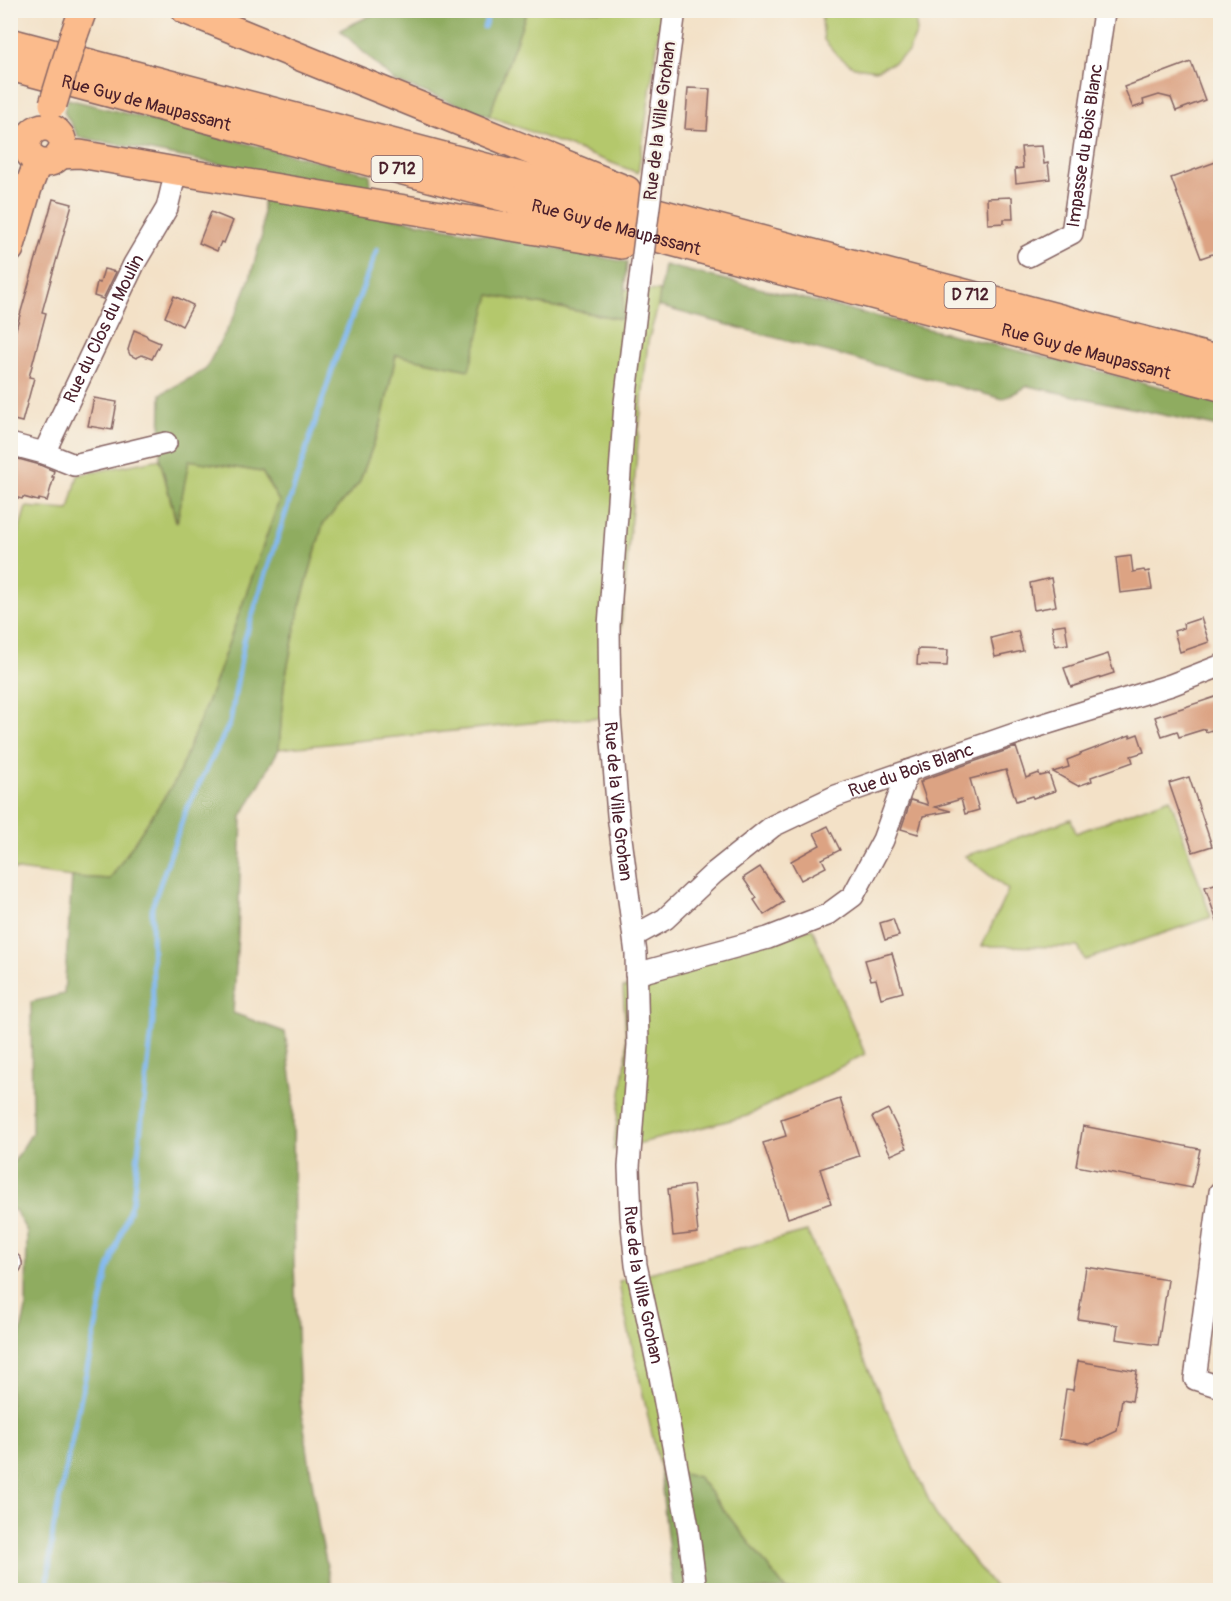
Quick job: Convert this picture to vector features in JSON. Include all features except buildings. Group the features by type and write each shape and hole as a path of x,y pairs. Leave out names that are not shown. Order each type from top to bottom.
{"main road":[{"path":"185,10 719,229"},
{"path":"10,249 28,188 39,136 79,23"},
{"name":"Rue Guy de Maupassant","path":"10,42 1221,360"},
{"name":"Rue Guy de Maupassant","path":"10,67 1221,387"},
{"path":"39,136 80,154 783,271"}],"street":[{"name":"Rue de la Ville Grohan","path":"675,10 626,403 609,626 610,716 617,804 634,936 636,974 638,1045 629,1167 631,1216 636,1265 665,1400 688,1527 696,1590"},
{"name":"Impasse du Bois Blanc","path":"1028,256 1072,233 1104,12 1107,10"},
{"name":"Rue du Clos du Moulin","path":"45,453 135,264 167,208 176,171"},
{"path":"10,444 45,453 74,465 166,443"},
{"name":"Rue du Bois Blanc","path":"634,936 666,919 714,873 773,826 836,796 1032,728 1171,685 1221,666"},
{"path":"636,974 768,938 827,915 854,896 883,840 908,771"},
{"path":"1221,1192 1195,1379 1221,1387"}],"green space":[{"path":"380,11 527,11 489,116 394,81 340,30"},
{"path":"527,11 662,11 638,173 489,116"},
{"path":"821,11 914,11 917,32 908,52 893,63 876,70 854,67 837,55 824,40"},
{"path":"68,99 370,174 373,214 627,262 622,319 490,295 469,370 396,355 381,424 359,483 323,524 300,606 284,684 279,749 242,816 233,1013 285,1032 293,1090 294,1265 300,1400 319,1528 332,1590 11,1590 10,1525 13,1510 10,1387 26,1309 27,1232 15,1210 11,1210 10,1168 32,1133 31,1002 64,994 72,877 110,879 176,780 212,690 279,501 262,472 189,460 177,523 160,459 161,394 205,370 237,311 250,278 262,235 264,173 79,137 64,112"},
{"path":"664,265 1220,402 1220,427 1028,386 1003,399 658,306"},
{"path":"625,289 660,291 648,342 640,421 620,637 619,716 279,749 284,684 300,606 323,524 359,483 381,424 396,355 490,295 621,319"},
{"path":"160,459 176,522 189,460 262,472 279,501 212,690 176,780 110,879 72,877 11,869 10,561 26,507 69,510 78,475"},
{"path":"1170,798 1211,917 1085,960 1078,947 982,946 1008,890 965,856 1071,819 1076,833"},
{"path":"812,928 865,1054 747,1116 613,1150 627,1051 623,988 691,964"},
{"path":"807,1231 936,1515 997,1590 786,1590 698,1477 660,1470 619,1281"},
{"path":"660,1470 698,1477 786,1590 673,1590"}],"waterway":[{"path":"484,27 490,10"},
{"path":"47,1590 53,1530 108,1271 133,1199 153,1020 152,907 186,810 230,723 244,641 335,361 377,250"}]}
